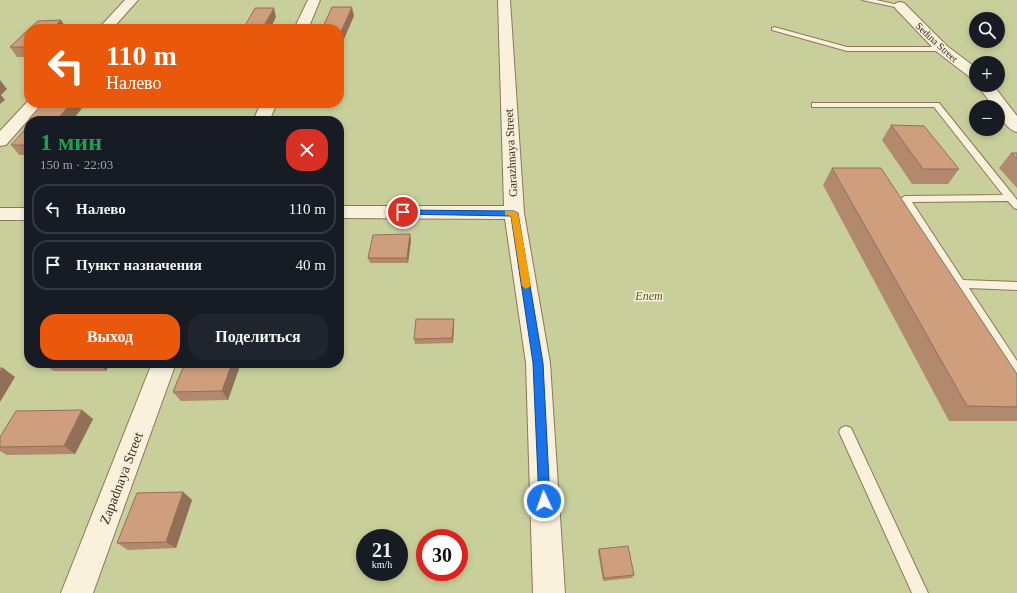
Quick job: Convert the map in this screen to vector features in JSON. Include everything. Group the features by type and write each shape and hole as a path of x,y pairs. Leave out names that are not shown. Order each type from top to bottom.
{"street":[{"path":"110,24 132,0"},
{"path":"303,24 314,0"},
{"name":"Garazhnaya Street","path":"504,0 514,213 538,363 549,593"},
{"name":"Sedina Street","path":"900,6 942,48 969,69"},
{"path":"990,92 1017,127"},
{"path":"0,141 30,108"},
{"path":"344,212 514,213"},
{"path":"0,214 24,214"},
{"name":"Zapadnaya Street","path":"77,593 162,368"}],"lane":[{"path":"865,0 900,6"},
{"path":"774,29 847,49 942,48"},
{"path":"815,104 936,105 1014,202"},
{"path":"1014,202 905,199 1017,371"},
{"path":"960,284 1017,286"},
{"path":"846,432 920,593"}],"green space":[{"name":"Enem","path":"0,0 1017,0 1017,593 0,593"}],"building":[{"path":"332,7 352,7 344,25 324,24"},
{"path":"255,8 274,8 265,24 246,24"},
{"path":"61,20 57,24 35,24 38,21"},
{"path":"24,34 24,47 10,47"},
{"path":"39,108 67,108 60,116 32,116"},
{"path":"891,125 924,126 959,169 923,169"},
{"path":"24,131 24,145 11,145"},
{"path":"1011,153 1017,153 1017,159"},
{"path":"832,168 881,168 1017,374 1017,407 967,406"},
{"path":"410,234 407,258 368,258 373,235"},
{"path":"416,319 454,319 452,338 414,339"},
{"path":"183,368 230,368 222,391 173,392"},
{"path":"82,410 64,446 0,447 0,437 16,411"},
{"path":"183,492 166,542 117,543 137,493"},
{"path":"628,546 634,575 604,578 599,549"}],"slow traffic":[{"path":"508,213 514,213 526,286"}],"route":[{"path":"403,212 514,213 538,363 544,501"}]}
